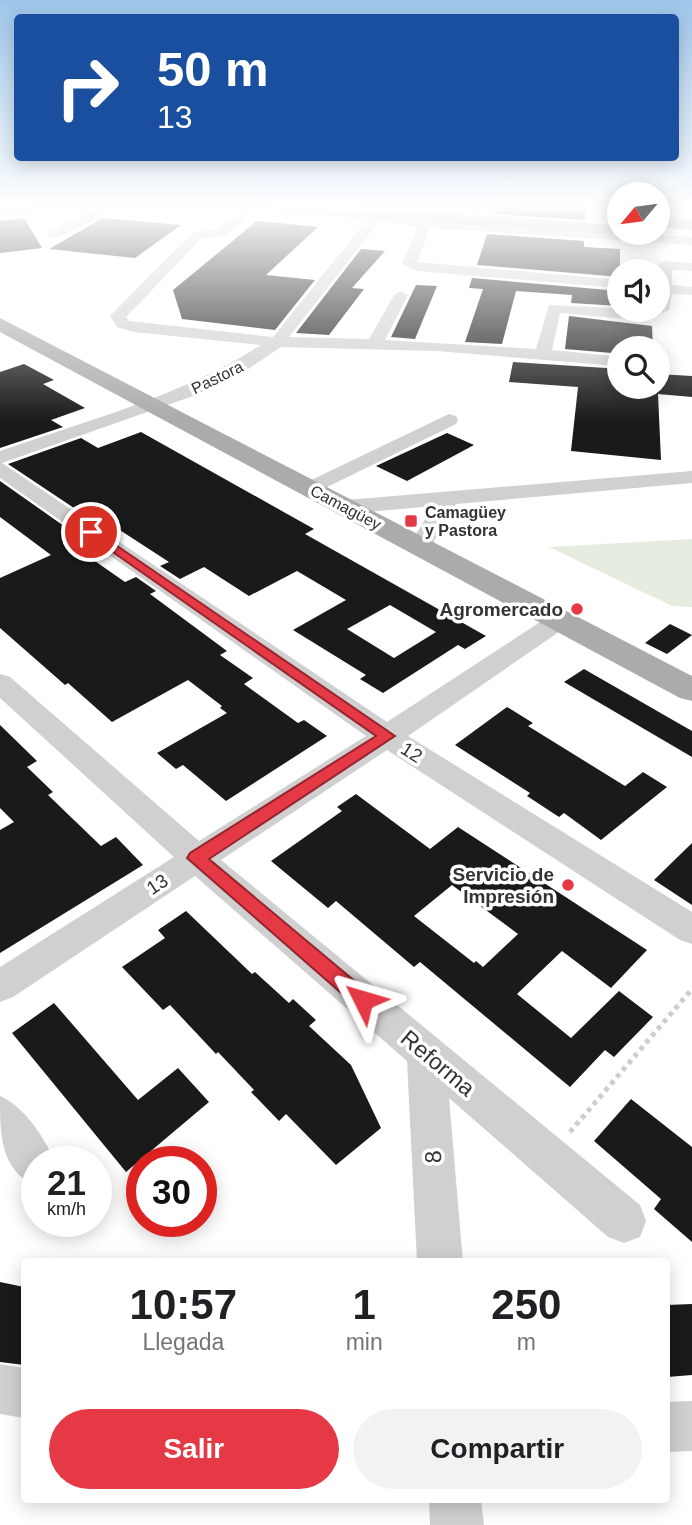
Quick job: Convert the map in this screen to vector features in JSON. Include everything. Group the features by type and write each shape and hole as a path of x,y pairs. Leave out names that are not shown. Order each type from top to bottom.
{"main road":[{"name":"Camagüey","path":"0,324 692,690"}],"street":[{"path":"155,278 118,316 123,324 270,347 375,344 543,353 606,360"},
{"path":"270,347 327,278"},
{"path":"460,290 464,278"},
{"path":"538,278 607,283"},
{"path":"375,344 401,295"},
{"path":"540,295 607,300"},
{"path":"543,353 554,308 607,311"},
{"name":"Pastora","path":"0,458 187,392 227,361 226,348 237,344 270,347"},
{"path":"310,488 449,419"},
{"name":"12","path":"0,469 387,736 692,930"},
{"path":"346,507 692,477"},
{"path":"420,546 449,498"},
{"name":"13","path":"0,986 387,736 560,620"},
{"name":"Reforma","path":"0,683 196,858 624,1221"},
{"name":"8","path":"426,1053 440,1258"},
{"path":"0,1116 22,1146"},
{"path":"0,1390 21,1393"},
{"path":"670,1427 692,1426"},
{"path":"455,1503 457,1525"}],"lane":[{"path":"670,289 692,291"}],"path":[{"path":"550,1156 692,989"}],"shaded area":[{"path":"692,539 692,607 672,606 549,547"}],"building":[{"path":"187,278 315,280 275,330 182,319 173,290"},
{"path":"338,278 361,278 352,288 364,289 329,335 296,333"},
{"path":"472,278 607,290 607,305 571,303 572,295 516,291 502,344 465,342 483,289 469,288"},
{"path":"416,285 437,286 415,339 391,337"},
{"path":"569,316 652,326 652,336 607,336 607,353 565,349"},
{"path":"513,362 606,368 607,399 658,399 661,460 571,451 578,387 509,382"},
{"path":"24,364 54,380 43,384 85,408 51,420 63,427 0,448 0,372"},
{"path":"670,375 692,376 692,397 670,395"},
{"path":"141,432 314,529 305,534 486,636 465,649 458,645 383,693 360,679 366,675 293,630 346,600 297,571 249,596 204,567 180,579 160,566 169,562 112,525 104,528 8,464 81,438 98,448","holes":["390,605 436,632 394,658 347,629"]},
{"path":"447,433 474,445 407,481 376,466"},
{"path":"0,481 81,538 69,543 125,582 136,577 156,591 150,594 227,651 220,655 253,678 244,684 298,723 304,720 327,736 226,801 183,765 176,769 157,753 227,713 220,708 222,706 188,680 112,722 0,628 0,578 51,555 0,517"},
{"path":"670,624 692,635 667,654 645,643"},
{"path":"584,669 692,731 692,757 564,682"},
{"path":"507,707 533,723 528,726 625,786 643,772 667,787 601,840 564,813 559,817 527,796 530,793 455,745"},
{"path":"0,725 37,761 27,767 53,792 48,795 101,846 116,837 143,865 0,953 0,830 14,822 0,808"},
{"path":"356,794 430,849 458,827 647,950 611,988 562,951 517,994 571,1038 619,991 653,1017 614,1057 605,1050 570,1087 420,962 414,967 336,901 328,908 271,861 342,811 337,807","holes":["452,885 518,934 483,967 476,961 474,963 414,916"]},
{"path":"692,843 692,905 654,880"},
{"path":"186,911 252,974 255,972 289,1003 293,999 316,1020 309,1026 351,1065 381,1128 336,1165 286,1114 279,1121 218,1052 216,1054 170,1005 163,1010 122,967 165,938 158,930"},
{"path":"54,1003 138,1100 178,1068 209,1102 157,1146 126,1146 126,1172 112,1155 112,1146 105,1146 12,1033"},
{"path":"631,1099 692,1147 692,1242 654,1209 661,1199 594,1141"},
{"path":"0,1282 21,1286 21,1365 0,1362"},
{"path":"692,1304 692,1375 670,1377 670,1305"}],"place":[{"name":"Camagüey y Pastora","path":"411,521"},
{"name":"Agromercado","path":"577,609"},
{"name":"Servicio de Impresión","path":"568,885"}],"route":[{"path":"91,532 387,736 196,858 363,1000"}]}
